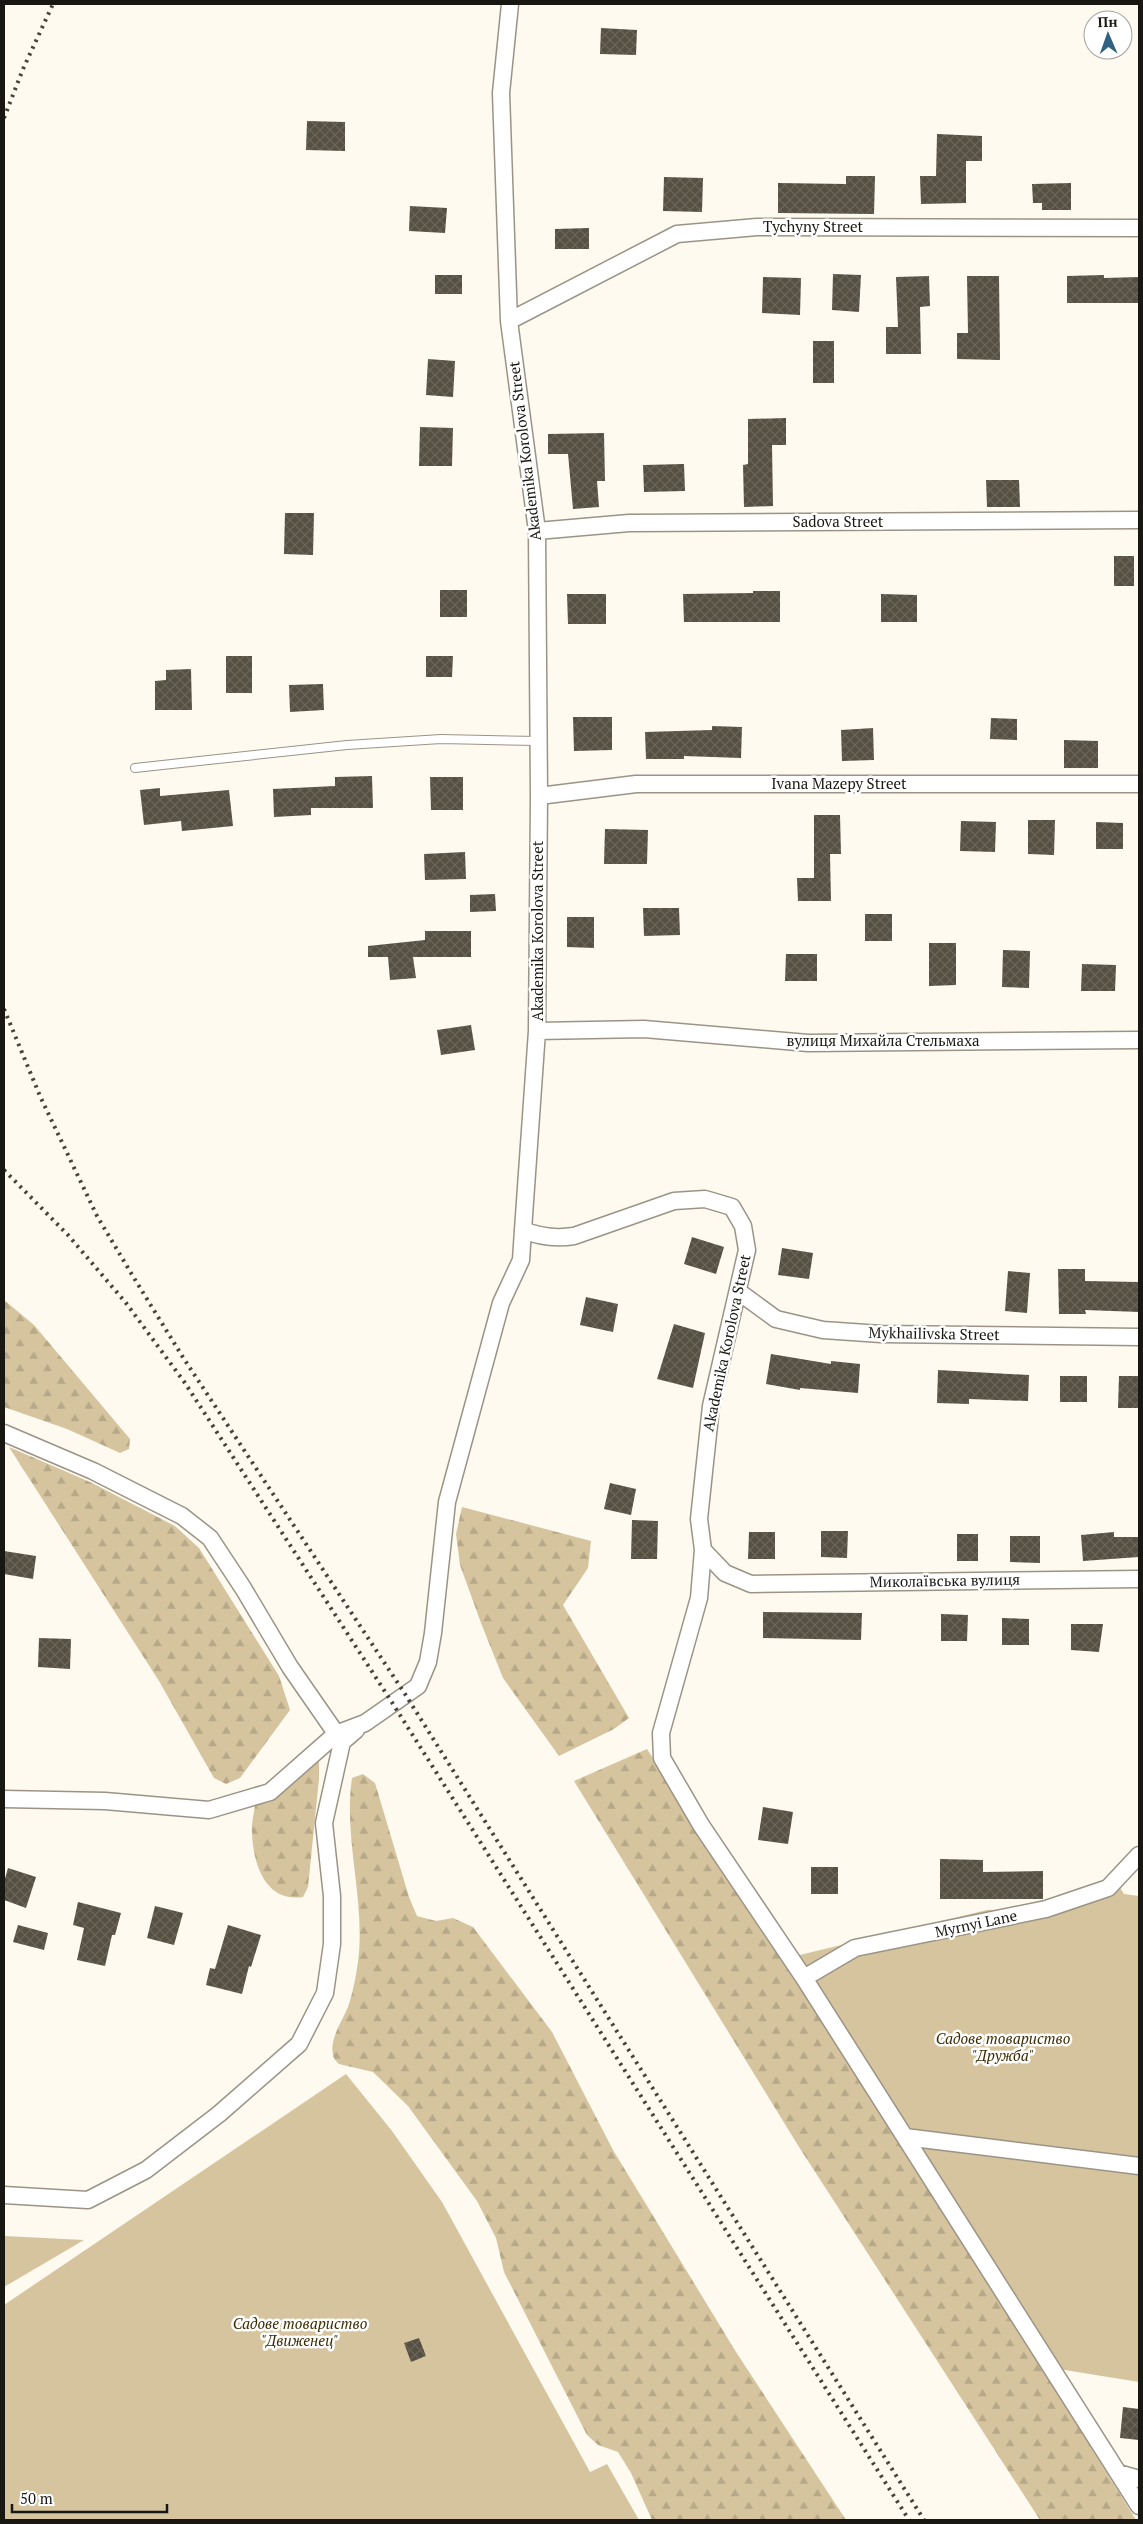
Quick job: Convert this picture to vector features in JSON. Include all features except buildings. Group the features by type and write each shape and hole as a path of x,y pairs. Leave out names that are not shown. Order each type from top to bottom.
{"street":[{"name":"Akademika Korolova Street","path":"510,4 501,93 509,321 537,531 539,796 537,1031 522,1230 538,1236 558,1238 574,1236 674,1201 705,1199 732,1207 743,1226 747,1250 739,1292 711,1406 699,1519 703,1550 699,1598 661,1733 662,1758 701,1826 804,1978 1139,2506"},
{"name":"Tychyny Street","path":"509,321 677,234 757,227 1139,228"},
{"name":"Sadova Street","path":"537,531 629,523 1139,520"},
{"name":"Ivana Mazepy Street","path":"539,796 636,784 1139,784"},
{"name":"вулиця Михайла Стельмаха","path":"537,1031 644,1028 808,1043 1139,1040"},
{"path":"4,1798 104,1800 209,1810 270,1792 339,1738 365,1723 418,1686 428,1662 447,1502 500,1303 521,1260 522,1230"},
{"name":"Mykhailivska Street","path":"739,1292 776,1319 823,1330 891,1334 1139,1337"},
{"path":"4,1433 101,1475 182,1516 210,1538 243,1588 290,1668 339,1738 324,1823 332,1896 332,1944 325,1993 299,2044 219,2114 146,2170 88,2200 4,2195"},
{"name":"Миколаївська вулиця","path":"703,1550 725,1573 751,1584 1139,1579"},
{"name":"Myrnyi Lane","path":"804,1978 855,1948 1046,1909 1108,1888 1139,1855"},
{"path":"905,2137 1139,2166"},
{"path":"1118,2473 1139,2479"}],"lane":[{"path":"135,768 347,745 441,739 538,741"}],"green space":[{"path":"4,1300 34,1325 130,1439 129,1449 120,1453 67,1429 4,1407"},
{"path":"9,1447 90,1482 175,1526 199,1548 279,1676 290,1710 240,1778 226,1784 214,1778 159,1681"},
{"path":"462,1507 591,1541 588,1568 563,1605 629,1718 614,1729 559,1756 503,1678 481,1623 460,1565 456,1534"},
{"path":"647,1749 896,2132 1136,2520 1040,2520 799,2147 574,1781"},
{"path":"314,1757 319,1762 319,1779 308,1887 303,1897 290,1897 279,1894 270,1887 259,1868 255,1856 252,1830 255,1805 305,1761"},
{"path":"363,1774 375,1783 409,1897 417,1916 436,1921 453,1918 473,1927 552,2032 613,2150 736,2352 846,2520 652,2520 631,2473 618,2452 598,2445 587,2435 504,2272 496,2238 477,2201 408,2106 373,2072 339,2064 334,2059 333,2042 349,2004 358,1962 359,1916 350,1824 350,1801 352,1778"},
{"name":"Садове товариство \"Дружба\"","path":"1119,1886 1124,1894 1139,1896 1139,2382 1040,2366 896,2132 783,1959 987,1910 1042,1909"},
{"name":"Садове товариство \"Движенец\"","path":"346,2074 392,2131 442,2202 590,2472 607,2464 639,2520 4,2520 4,2305"},
{"path":"4,2236 84,2240 4,2287"}],"railway":[{"path":"4,118 23,69 53,4"},
{"path":"4,1009 40,1096 97,1216 134,1278 184,1359 405,1694 924,2520"},
{"path":"4,1170 68,1235 126,1303 185,1383 393,1704 909,2520"}]}
